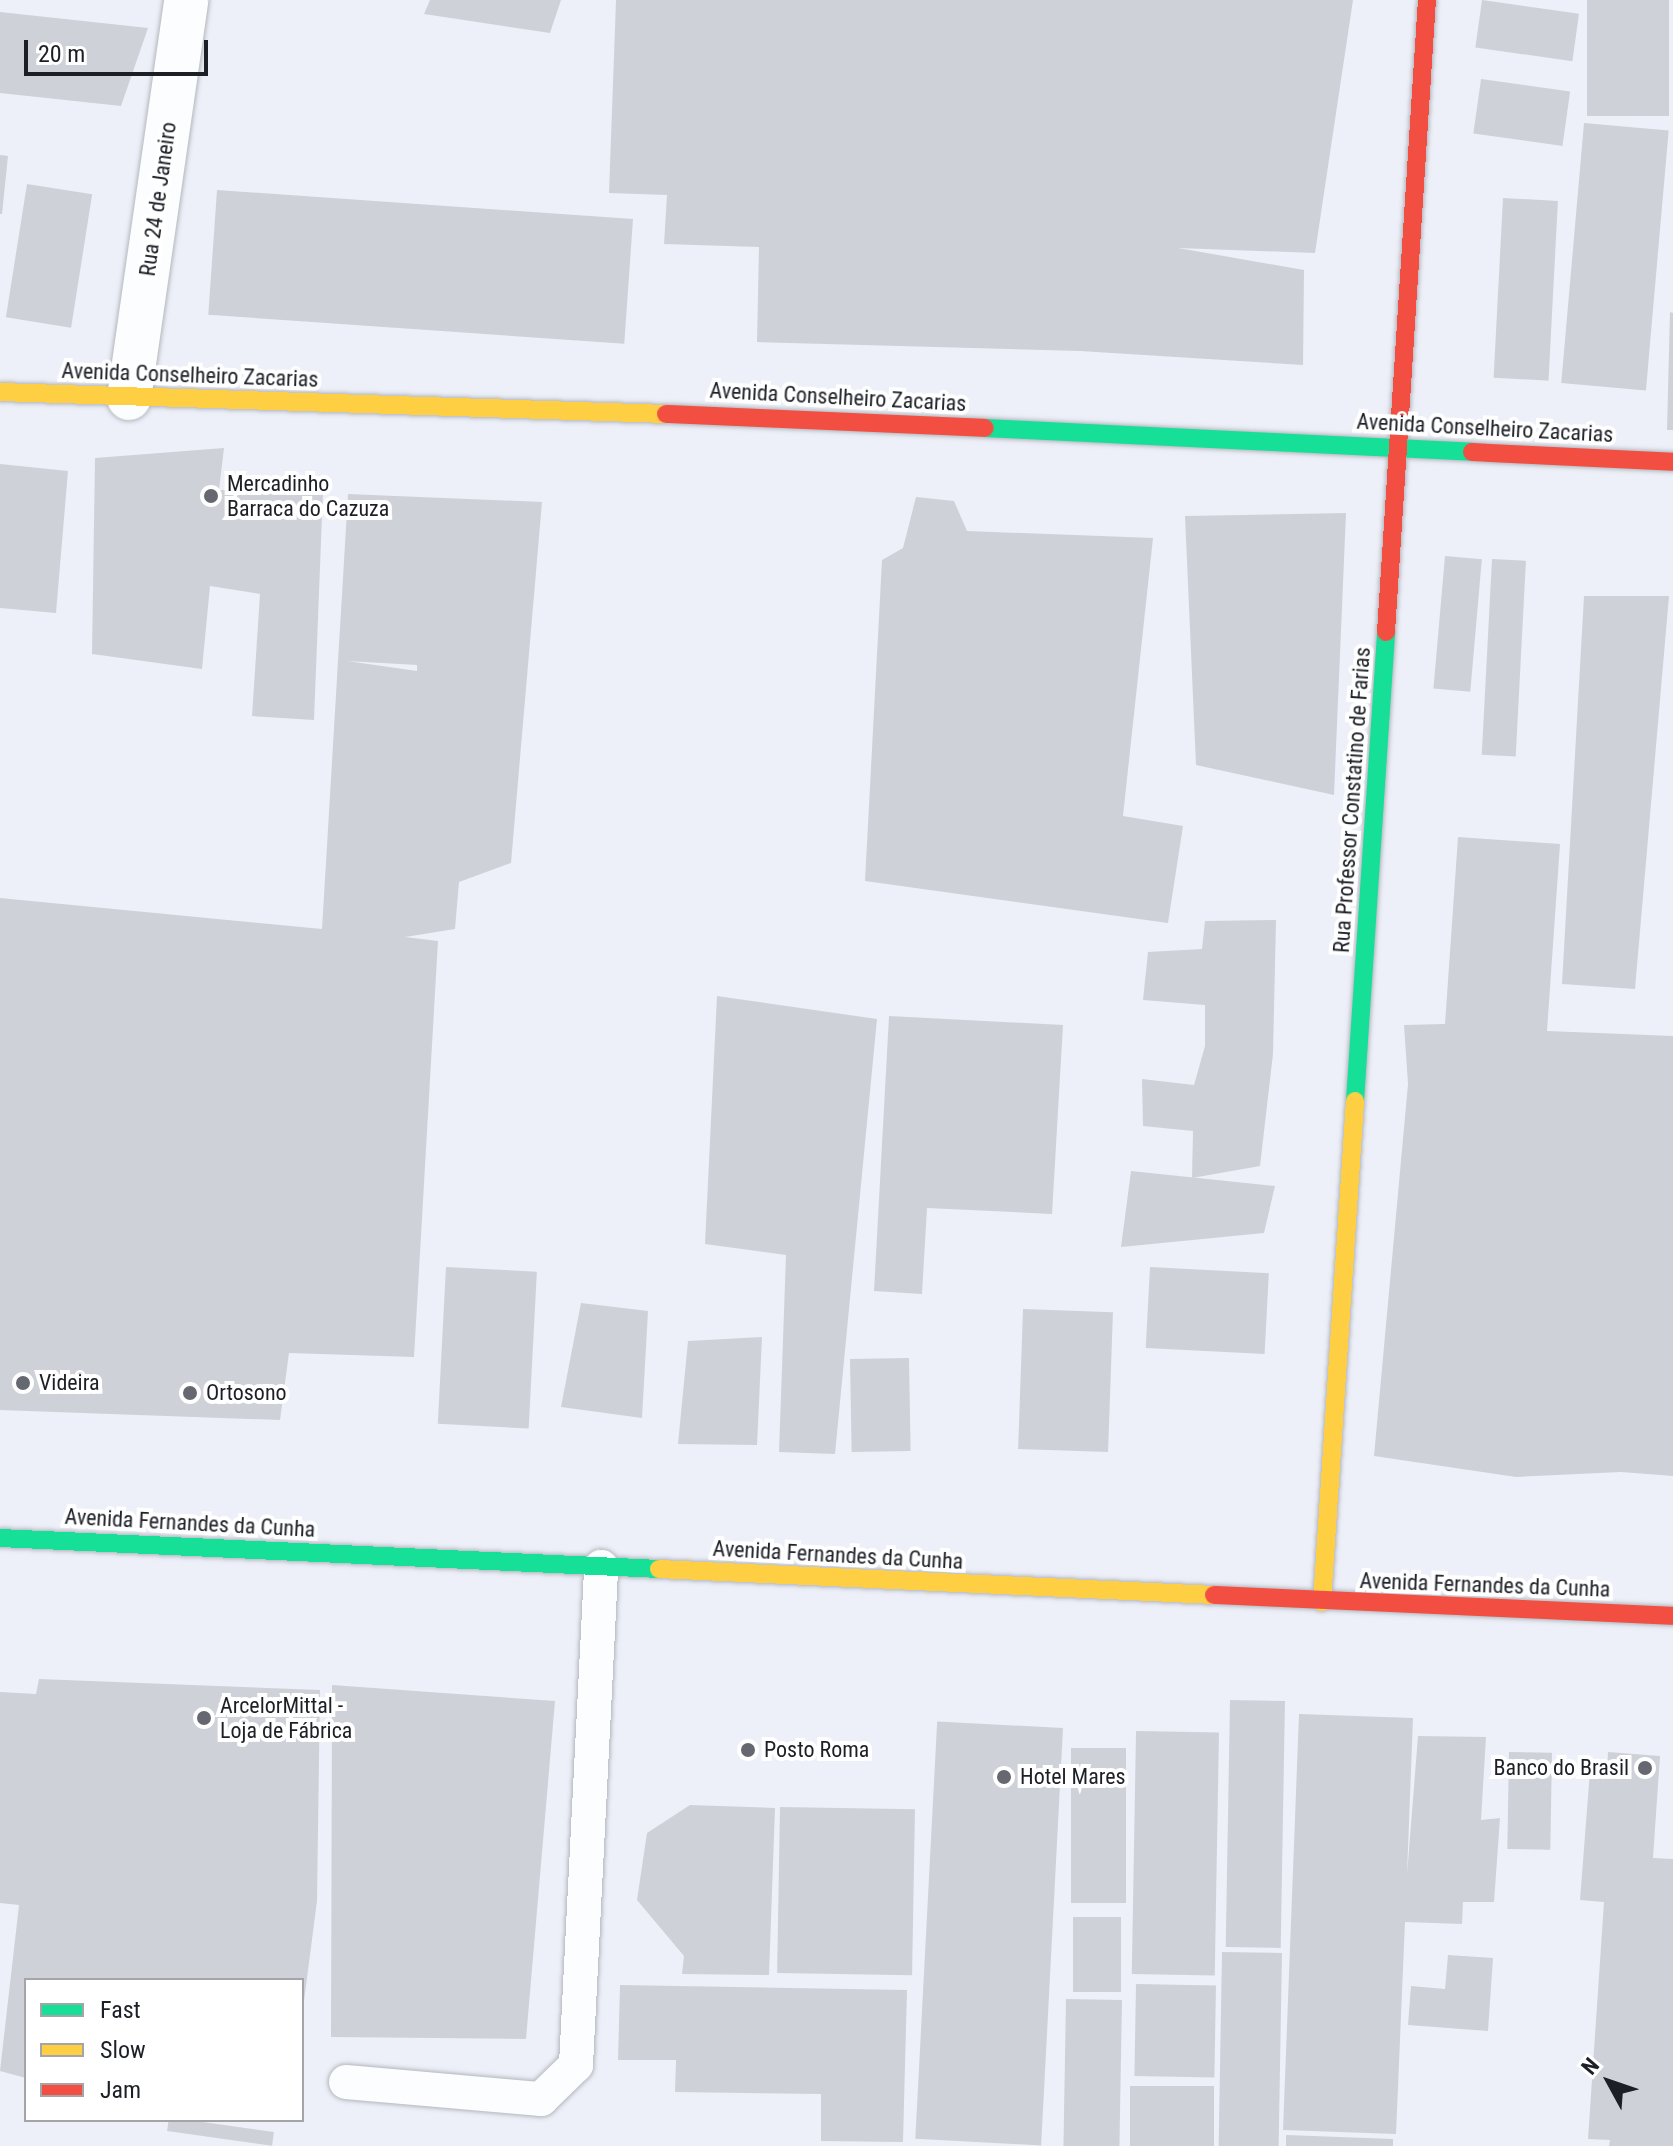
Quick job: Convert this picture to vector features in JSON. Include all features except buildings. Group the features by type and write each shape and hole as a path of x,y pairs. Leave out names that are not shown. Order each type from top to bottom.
{"street":[{"name":"Rua 24 de Janeiro","path":"129,398 186,0"},
{"name":"Rua Professor Constatino de Farias","path":"1322,1602 1427,0"},
{"name":"Avenida Conselheiro Zacarias","path":"0,392 736,416 1673,462"},
{"name":"Avenida Fernandes da Cunha","path":"0,1538 1673,1616"}],"lane":[{"path":"346,2082 541,2099 576,2065 601,1567"}],"traffic: fast":[{"path":"985,428 1472,452"},
{"path":"1355,1101 1386,632"},
{"path":"0,1538 659,1569"}],"traffic: slow":[{"path":"0,392 666,414"},
{"path":"1322,1602 1355,1101"},
{"path":"659,1569 1214,1595"}],"traffic: jam":[{"path":"1386,632 1427,0"},
{"path":"666,414 985,428"},
{"path":"1472,452 1673,462"},
{"path":"1214,1595 1673,1616"}],"place":[{"name":"Mercadinho Barraca do Cazuza","path":"211,496"},
{"name":"Videira","path":"23,1383"},
{"name":"Ortosono","path":"190,1393"},
{"name":"ArcelorMittal - Loja de Fábrica","path":"204,1718"},
{"name":"Posto Roma","path":"748,1750"},
{"name":"Banco do Brasil","path":"1645,1768"},
{"name":"Hotel Mares","path":"1004,1777"}]}
